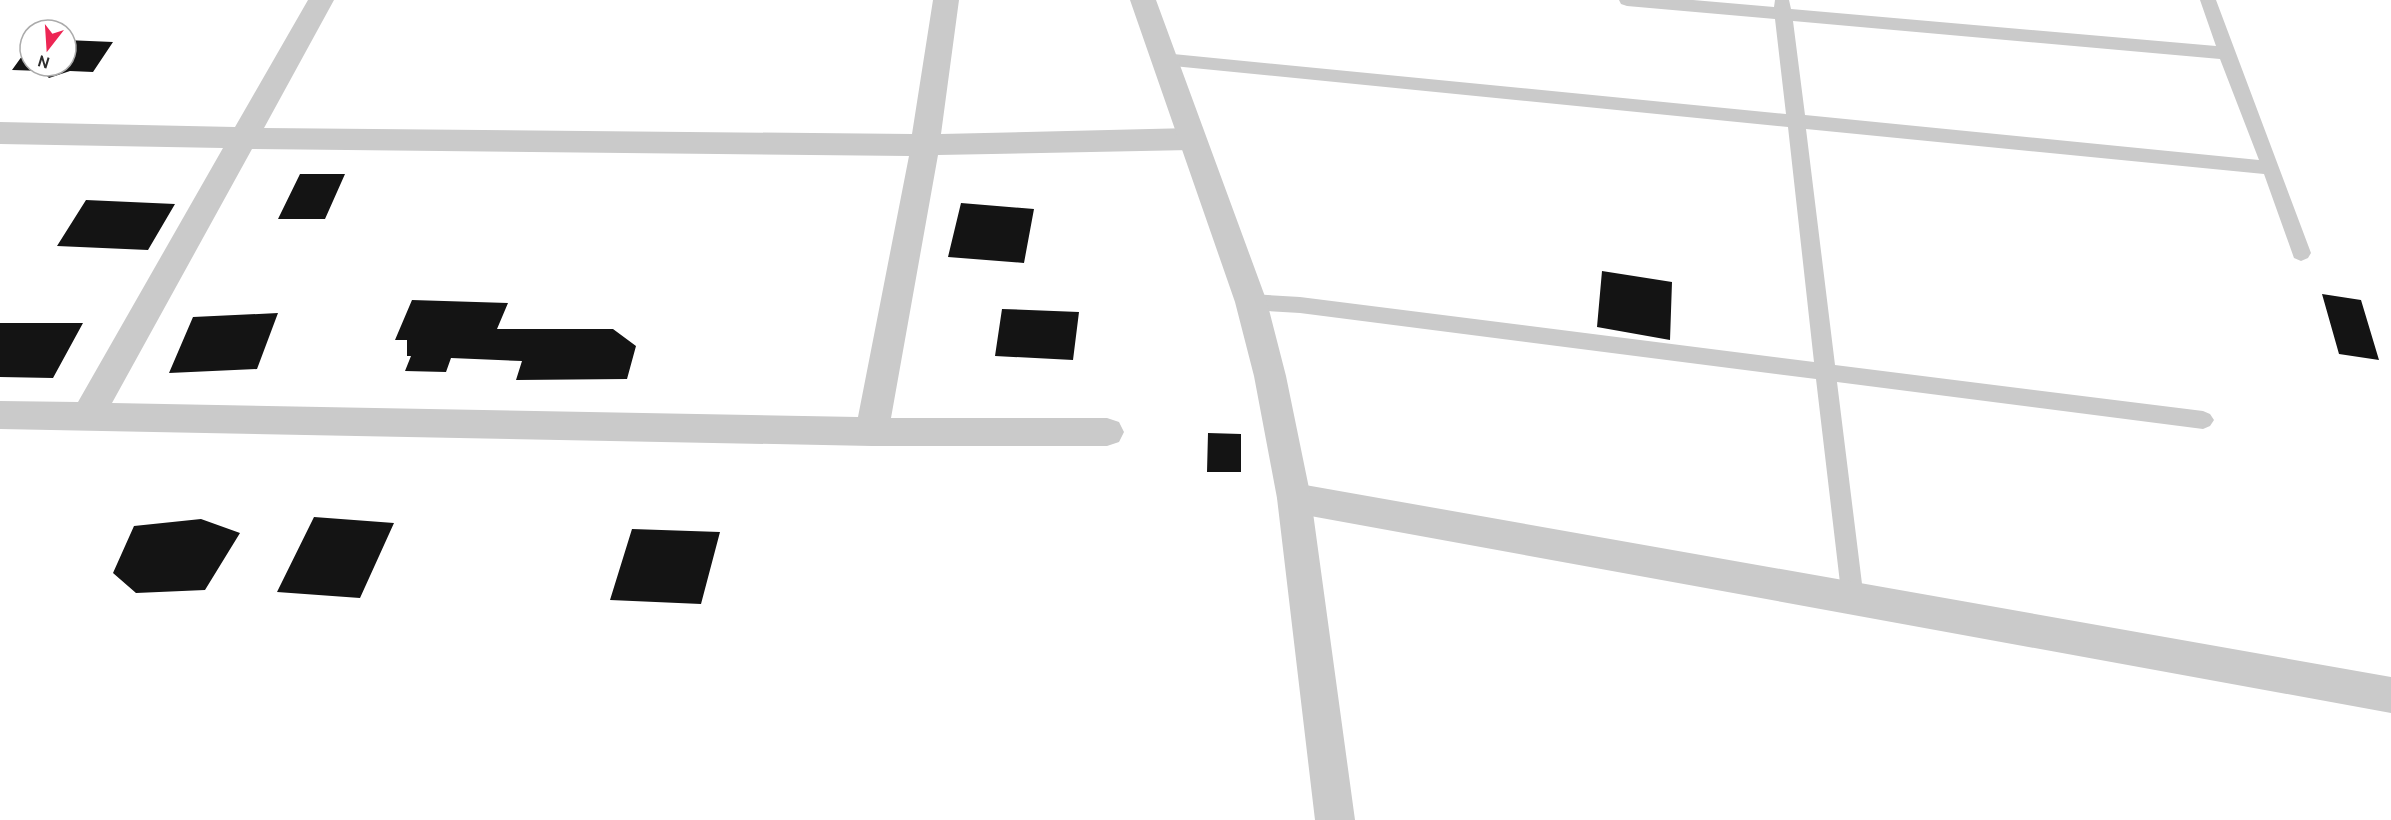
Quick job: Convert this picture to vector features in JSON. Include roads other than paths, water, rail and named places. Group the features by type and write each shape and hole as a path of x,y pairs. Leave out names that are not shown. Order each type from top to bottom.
{"street":[{"path":"88,416 321,0"},
{"path":"872,432 925,146 946,0"},
{"path":"1143,0 1251,302 1270,376 1294,498 1335,820"},
{"path":"0,133 925,146 1191,139"},
{"path":"0,415 872,432 1107,432"},
{"path":"1294,498 2391,695"}],"lane":[{"path":"1627,0 1783,7 2227,53"},
{"path":"2208,0 2301,253"},
{"path":"1783,7 1853,600"},
{"path":"1163,59 2271,168"},
{"path":"1251,302 1300,305 2204,420"}]}
